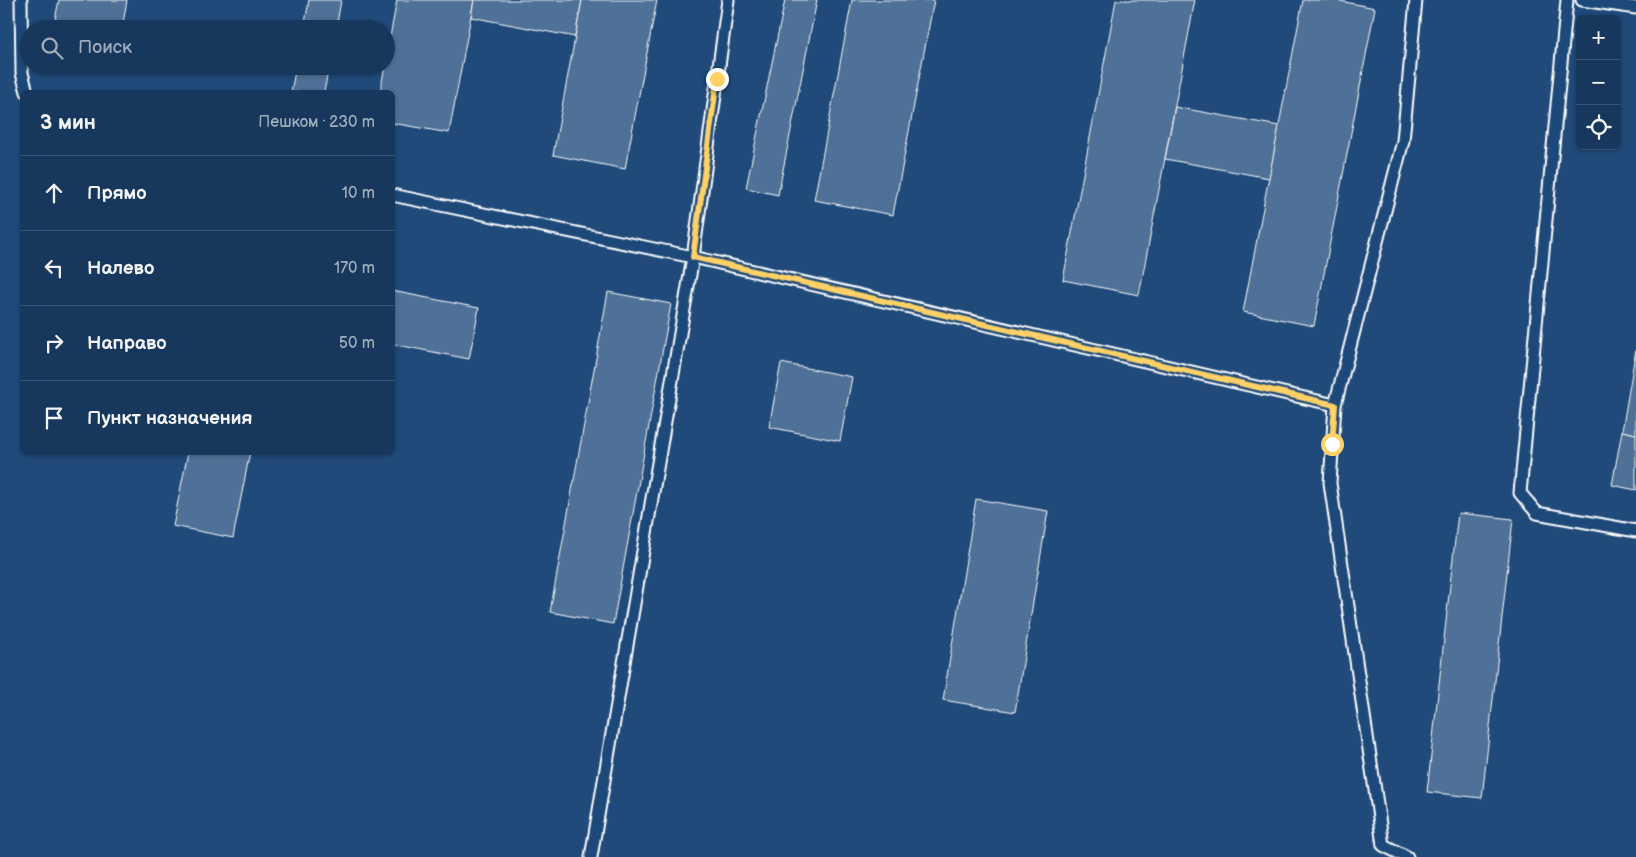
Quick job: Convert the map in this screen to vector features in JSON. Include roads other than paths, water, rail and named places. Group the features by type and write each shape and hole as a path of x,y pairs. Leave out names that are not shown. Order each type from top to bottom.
{"lane":[{"path":"21,0 21,20"},
{"path":"591,857 693,257 728,0"},
{"path":"1407,857 1383,845 1330,483 1335,405 1403,141 1416,0"},
{"path":"1567,0 1520,494 1537,513 1636,532"},
{"path":"1582,0 1636,8"},
{"path":"23,75 26,90"},
{"path":"395,196 693,257 1335,405"}]}
